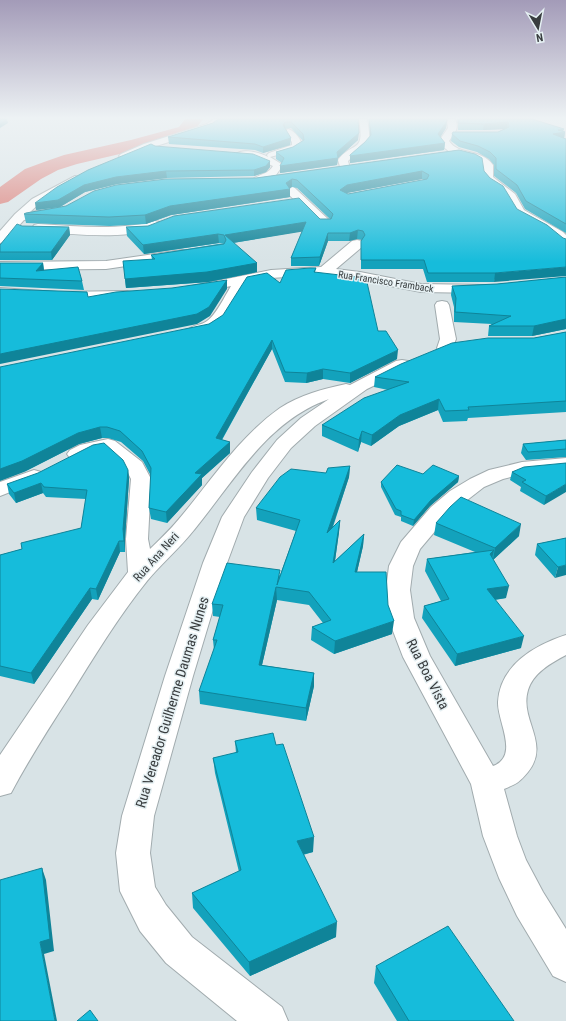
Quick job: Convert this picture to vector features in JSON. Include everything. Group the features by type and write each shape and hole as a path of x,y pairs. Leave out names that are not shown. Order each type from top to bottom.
{"street":[{"path":"278,167 272,174 252,181 292,176"},
{"path":"331,170 348,168 347,167"},
{"path":"487,167 486,171 487,176 511,196 517,211 522,216 564,237"},
{"path":"0,239 19,217 36,201 85,174"},
{"path":"278,178 325,223"},
{"path":"287,203 302,200"},
{"path":"19,217 49,214 68,209"},
{"path":"9,228 122,231 148,228 166,221"},
{"name":"Rua Francisco Framback","path":"325,271 357,244"},
{"path":"0,266 106,265 195,252"},
{"name":"Rua Francisco Framback","path":"186,290 284,273 325,271 420,288 457,290 491,288"},
{"path":"180,334 203,329 217,320 242,280"},
{"path":"0,292 57,296 140,295"},
{"path":"442,305 448,339 439,350 463,344"},
{"path":"361,386 413,360"},
{"name":"Rua Ana Neri","path":"0,783 27,738 106,619 140,574 185,525 244,454 287,412 303,402 319,396 361,386"},
{"name":"Rua Vereador Guilherme Daumas Nunes","path":"268,1021 179,950 152,918 138,891 133,853 138,816 179,676 210,578 233,518 259,476 284,444 308,422 361,386"},
{"path":"0,490 32,477 87,449 108,445 135,466 141,479 137,539 140,574"},
{"name":"Rua Boa Vista","path":"566,464 522,468 496,474 477,484 439,512 409,547 401,566 398,590 401,618 417,658 486,782 511,867 530,904 566,963"},
{"path":"486,782 508,774 521,758 521,740 514,718 512,700 517,682 528,667 544,655 566,645"}],"building":[{"path":"96,167 264,167 254,170 166,171 116,177 84,185 58,200 35,203 57,187"},
{"path":"338,167 483,167 484,171 490,178 503,186 517,209 547,225 566,239 566,267 495,273 428,273 424,260 361,260 361,241 365,235 363,231 358,230 350,233 328,233 320,257 291,258 306,222 225,235 257,263 207,272 125,279 123,261 155,259 151,255 224,244 226,240 224,235 218,234 143,245 126,227 148,226 174,216 299,198 320,219 331,219 333,214 297,180 292,179 286,183 290,189 170,206 145,215 109,217 24,214 66,206 94,191 116,185 166,179 256,178","holes":["422,171 429,175 427,179 348,194 340,190 347,185"]},
{"path":"496,167 566,167 566,224 526,201 517,185 496,169"},
{"path":"17,224 22,226 69,227 51,252 0,252 0,245"},
{"path":"0,263 43,263 36,271 78,267 82,281 0,278"},
{"path":"316,268 314,272 366,278 378,331 386,331 398,350 350,373 323,369 307,373 285,372 272,340 216,438 230,442 195,473 202,474 166,512 149,508 151,468 142,451 120,431 107,427 100,427 78,433 22,461 0,469 0,367 209,324 223,315 247,277 267,273 280,283 286,270"},
{"path":"566,277 566,319 534,326 489,326 511,316 455,312 456,298 452,286 497,284"},
{"path":"227,280 209,307 197,314 0,354 0,289 87,292 88,297 116,292 172,288"},
{"path":"566,332 566,401 468,407 469,410 445,411 439,399 400,415 372,435 362,431 359,440 322,425 364,398 409,382 375,377 401,364 452,343 488,338 534,338"},
{"path":"566,440 566,449 528,452 523,444"},
{"path":"104,443 123,460 128,470 123,529 124,541 119,541 96,589 90,588 31,673 0,666 0,555 22,549 21,543 81,528 87,490 44,487 41,483 14,493 7,484 38,473 93,445"},
{"path":"566,463 566,484 546,496 522,482 526,480 512,472 524,467"},
{"path":"397,465 423,474 433,465 459,476 431,500 414,520 401,515 401,511 396,509 381,482"},
{"path":"350,466 327,533 340,520 333,563 364,534 355,572 386,572 388,605 394,621 335,641 312,627 331,620 309,592 276,587 259,665 314,673 306,708 199,691 217,640 213,640 223,605 212,604 227,563 280,570 277,585 300,520 256,508 280,477 291,469 326,473 328,468"},
{"path":"461,497 521,524 495,548 436,523"},
{"path":"566,538 566,565 558,567 537,544"},
{"path":"494,550 490,554 509,586 487,589 524,636 457,654 424,606 449,599 427,559"},
{"path":"273,733 276,745 283,744 314,837 297,841 337,922 249,962 192,893 241,870 213,758 238,752 235,741"},
{"path":"42,868 50,939 40,942 55,1021 0,1021 0,880"},
{"path":"448,926 514,1021 409,1021 376,966"},
{"path":"90,1010 98,1021 77,1021"}],"waterway":[{"path":"0,197 33,174 50,167"}]}
